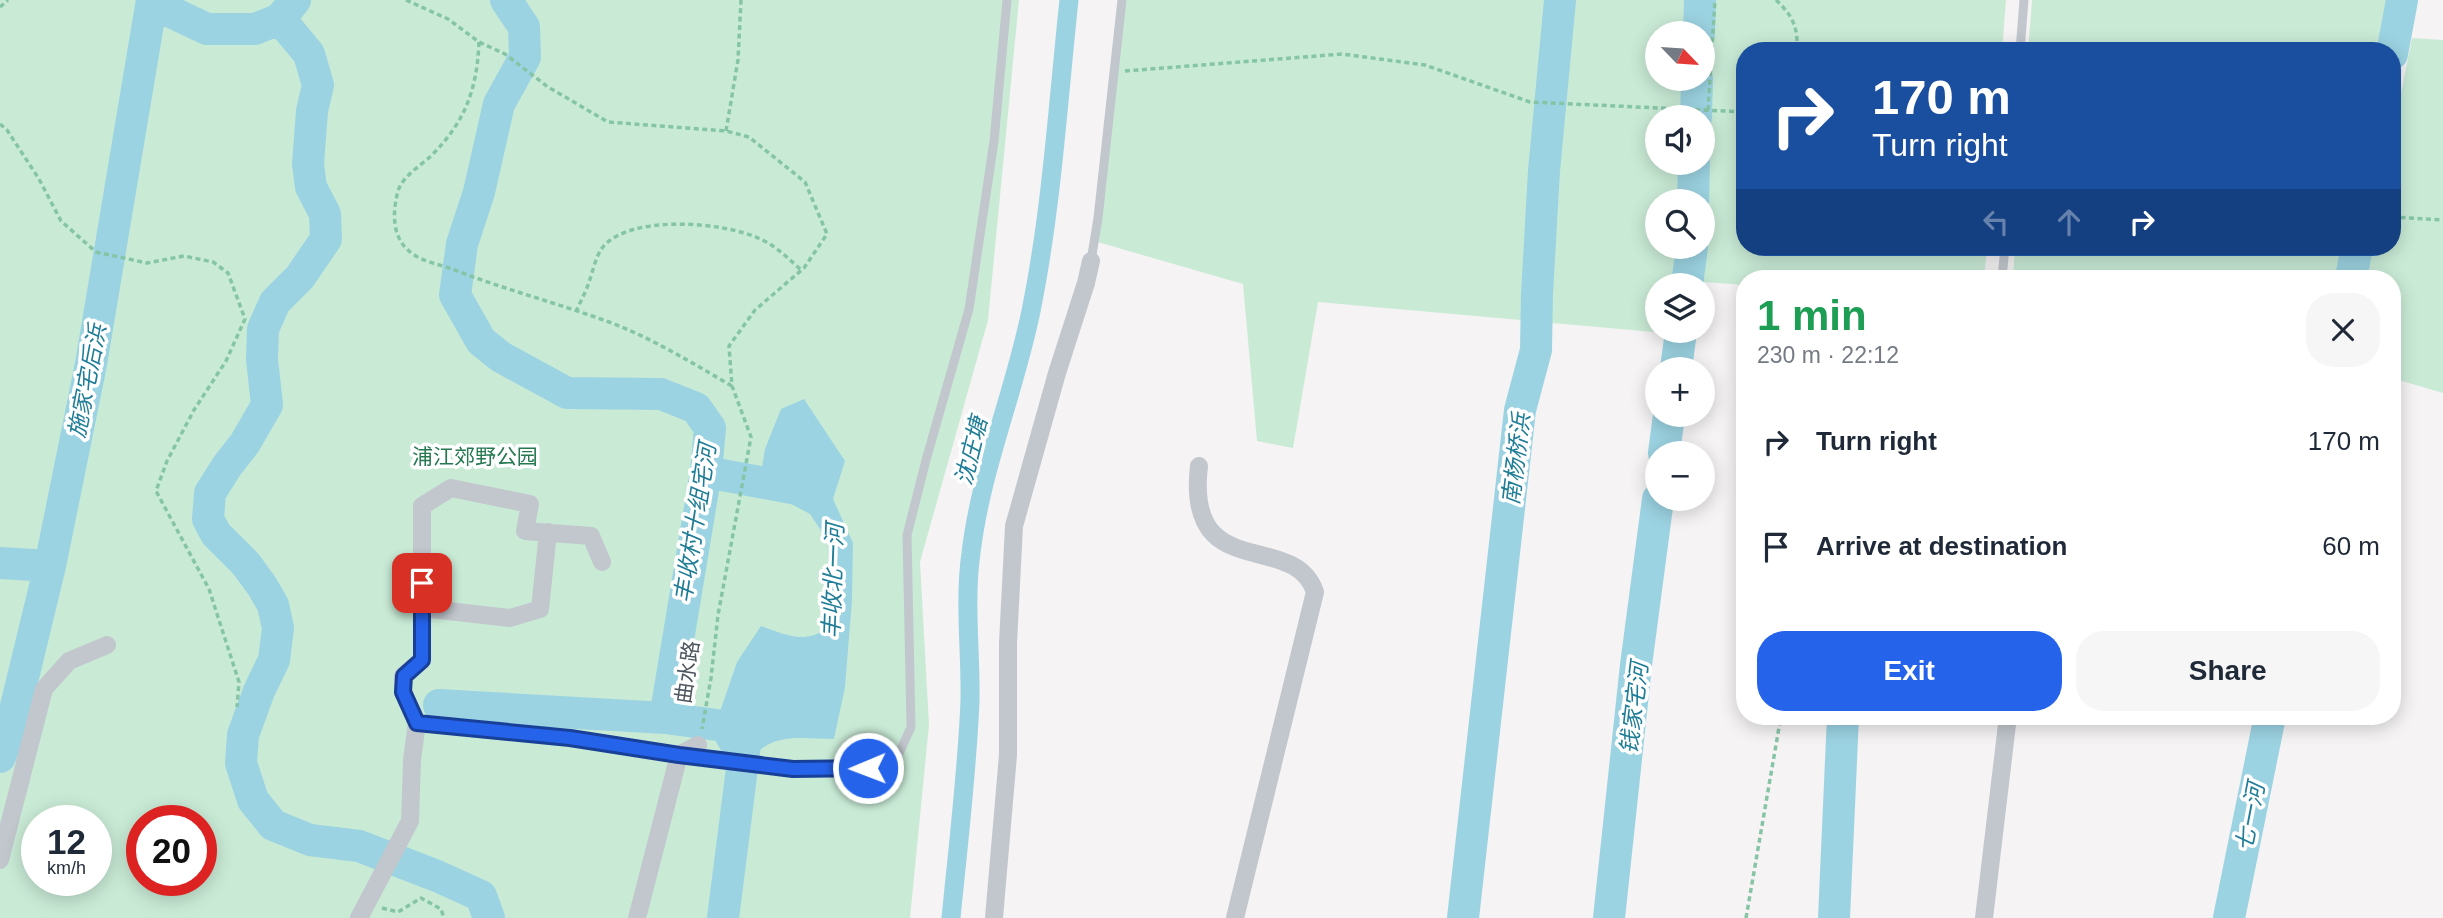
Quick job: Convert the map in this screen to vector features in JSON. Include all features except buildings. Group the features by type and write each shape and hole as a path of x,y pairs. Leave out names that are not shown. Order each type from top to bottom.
{"street":[{"path":"994,918 1008,755 1008,643 1014,526 1091,261"},
{"path":"1199,466 1196,488 1205,522 1213,535 1227,545 1283,562 1311,582 1315,592 1235,918"},
{"path":"363,911 410,821 412,760 417,723 403,692 404,676 422,660 422,506 451,488 530,504 526,531 591,536 602,562"},
{"path":"422,608 510,618 540,609 548,532"},
{"path":"0,860 44,689 69,661 107,645"},
{"path":"1984,918 2007,725"},
{"path":"637,918 679,755 698,745"}],"lane":[{"path":"417,723 570,738 793,769 893,767 911,727 907,536 969,309 994,141 1007,0"},
{"path":"1091,261 1122,0"},
{"path":"2021,42 2024,0"}],"path":[{"path":"0,6 8,0"},
{"path":"406,0 449,19 479,42 505,54 548,88 608,122 726,131 738,60 741,0"},
{"path":"1708,105 1714,0"},
{"path":"1776,0 1789,12 1798,34 1798,42"},
{"path":"479,42 478,72 472,94 455,128 431,156 399,186 394,221 405,248 414,256 610,323 642,337 732,386"},
{"path":"1114,72 1342,54 1425,65 1530,102 1645,108"},
{"path":"1715,110 1736,112"},
{"path":"0,124 7,130 39,179 61,220 96,252 147,263 184,256 213,262 228,272 244,319 226,361 194,410 167,461 156,491 209,589 239,682 237,706"},
{"name":"曲水路","path":"698,745 711,678 718,615 751,437 732,386 729,346 755,310 801,270 827,234 805,182 749,137 726,131"},
{"path":"2401,218 2443,220"},
{"path":"576,312 601,248 615,235 631,230 673,224 740,230 785,254 801,270"},
{"path":"1746,918 1779,725"},
{"path":"363,911 398,912 421,898 441,909 444,918"}],"green space":[{"name":"浦江郊野公园","path":"0,0 1019,0 988,320 920,562 929,725 910,918 0,918"},
{"path":"1123,0 2006,0 2003,42 1736,42 1736,256 1986,256 1985,270 1736,270 1736,284 1715,283 1715,273 1645,273 1645,331 1318,302 1293,448 1257,441 1243,284 1094,241"},
{"path":"2032,0 2391,0 2384,42 2029,42"},
{"path":"2412,38 2443,40 2443,393 2401,381 2401,270 2367,270 2369,256 2401,256 2401,94"},
{"path":"2014,256 2345,256 2343,270 2014,270"}],"water":[{"path":"804,399 845,461 833,499 853,543 852,600 845,687 834,739 781,740 754,755 722,752 712,735 737,662 761,626 801,637 824,630 829,543 810,514 780,498 758,491 765,449 781,409"}],"waterway":[{"name":"施家宅后浜","path":"0,757 9,735 50,566 91,364 152,0"},
{"name":"丰收村十组宅河","path":"152,3 207,29 255,29 280,19 295,0"},
{"name":"丰收村十组宅河","path":"439,705 665,718 706,472 710,428 696,408 661,394 567,393 501,357 481,341 455,295 462,244 479,192 499,104 525,57 524,27 506,0"},
{"name":"沈庄塘","path":"951,918 969,728 968,590 971,553 982,490 1025,337 1039,268 1050,192 1069,0"},
{"name":"南杨桥浜","path":"1463,918 1520,410 1536,350 1544,171 1560,0"},
{"name":"钱家宅河","path":"1699,21 1700,0"},
{"name":"七一河","path":"2394,42 2402,0"},
{"path":"280,19 309,54 318,85 312,111 308,164 311,187 325,214 326,239 300,277 275,302 263,329 262,359 267,405 245,443 210,493 208,519 216,534 246,564 262,586 273,605 278,628 274,660 243,735 241,763 253,800 273,825 310,840 359,846 437,876 481,896 489,918"},
{"name":"钱家宅河","path":"1696,105 1697,91"},
{"name":"钱家宅河","path":"1693,189 1694,175"},
{"name":"七一河","path":"2353,270 2355,256"},
{"name":"钱家宅河","path":"1689,273 1690,259"},
{"name":"钱家宅河","path":"1678,357 1679,343"},
{"name":"钱家宅河","path":"1666,441 1667,427"},
{"name":"丰收北一河","path":"706,472 802,490"},
{"name":"钱家宅河","path":"1609,918 1636,665 1656,511"},
{"path":"0,563 50,566"},
{"name":"丰收北一河","path":"723,918 747,729 741,712"},
{"path":"665,718 747,729"},
{"name":"钱家宅河","path":"1834,918 1843,725"},
{"name":"七一河","path":"2229,918 2268,725"}],"route":[{"path":"422,583 422,660 404,676 403,692 417,723 570,738 793,769 868,768"}]}
